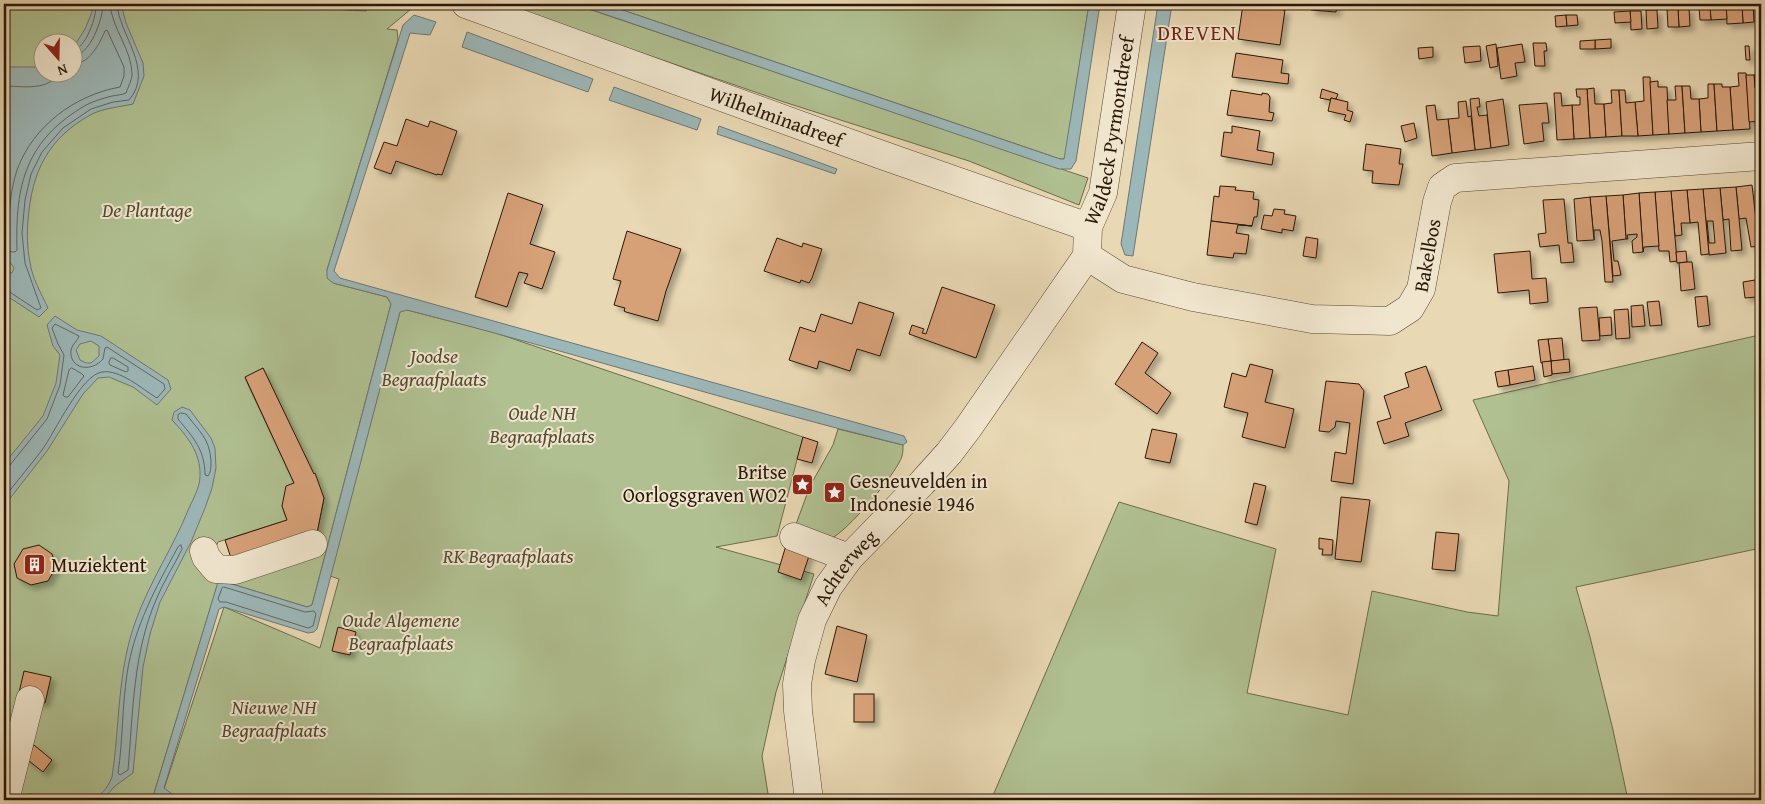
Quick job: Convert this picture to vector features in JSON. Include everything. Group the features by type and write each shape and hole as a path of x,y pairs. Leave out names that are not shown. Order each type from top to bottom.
{"street":[{"name":"Wilhelminadreef","path":"466,4 879,154 1088,227"},
{"name":"Waldeck Pyrmontdreef","path":"1087,256 1088,227 1103,193 1132,4"},
{"name":"Bakelbos","path":"1087,256 1123,279 1193,297 1312,318 1390,322 1410,308 1421,290 1437,202 1442,188 1455,178 1761,156"},
{"name":"Achterweg","path":"809,800 798,712 797,684 801,660 812,620 828,587 849,558 949,453 1087,256"},
{"path":"794,537 849,558"},
{"path":"204,551 206,557 216,569 235,570 313,544"},
{"path":"5,800 30,700"}],"green space":[{"name":"De Plantage","path":"4,4 417,4 387,29 397,30 398,40 327,270 333,283 387,297 391,304 312,605 307,607 222,581 217,586 152,800 4,800","holes":["263,368 324,498 317,533 232,561 210,560 218,542 287,520 282,506 294,483 245,378"]},
{"path":"500,4 574,4 1088,178 1079,205 969,161 784,102"},
{"path":"605,4 1089,4 1065,159 1060,159"},
{"path":"404,310 493,332 803,437 777,536 716,547 814,574 776,692 762,756 769,800 180,800 164,789 224,607 320,648 339,579 330,576 400,312"},
{"path":"1755,336 1761,362 1761,548 1576,587 1613,730 1628,800 991,800 1119,502 1276,549 1247,693 1348,715 1372,591 1467,612 1498,616 1509,481 1473,400"},
{"path":"838,429 903,445 903,450 898,464 881,488 847,526 830,539 795,527 810,486 833,445"}],"water":[{"path":"91,4 121,4 126,23 143,63 144,76 133,104 97,112 77,123 53,145 38,171 30,202 27,235 33,274 48,308 39,317 4,294 4,273 12,273 14,268 10,262 4,264 4,67 32,67 32,82 82,82 82,34 92,12"},
{"path":"313,4 373,4 366,11 332,9"},
{"path":"575,4 605,4 1064,159 1089,4 1100,4 1076,161 1071,169 1059,169"},
{"path":"1158,4 1172,4 1133,256 1125,255 1121,244"},
{"path":"414,15 436,22 430,35 410,33 334,271 340,278 904,436 907,442 903,445 469,326 407,310 400,312 317,629 314,632 308,633 224,607 219,609 164,788 180,800 152,800 218,582 222,581 307,607 312,605 391,304 387,297 333,283 327,278 327,270 403,25"},
{"path":"467,32 593,79 588,92 462,47"},
{"path":"614,87 701,119 697,130 609,100"},
{"path":"719,126 837,169 835,174 717,134"},
{"path":"55,316 77,330 101,336 168,380 171,389 157,405 133,387 109,377 98,378 83,394 47,451 4,506 4,464 43,416 56,383 60,355 53,346 47,325","holes":["91,341 99,346 99,356 91,363 80,360 76,350 80,344"]},
{"path":"182,407 190,410 211,438 215,448 216,468 212,488 191,542 160,602 150,634 143,667 133,773 115,786 102,800 90,800 104,791 112,777 122,678 125,659 136,620 199,484 200,468 196,452 183,432 172,420 174,412"},
{"path":"24,795 55,797 63,800 21,800"}],"building":[{"path":"1243,4 1285,10 1280,45 1238,39"},
{"path":"1312,4 1337,4 1336,12 1311,10"},
{"path":"1753,4 1754,22 1743,23 1742,5"},
{"path":"1726,5 1742,5 1743,23 1727,24"},
{"path":"1726,5 1727,19 1711,20 1710,7"},
{"path":"1699,7 1710,7 1711,20 1700,20"},
{"path":"1689,8 1690,26 1679,27 1678,9"},
{"path":"1667,9 1678,9 1679,27 1668,27"},
{"path":"1646,10 1657,10 1658,28 1647,29"},
{"path":"1630,11 1641,11 1642,29 1631,30"},
{"path":"1630,11 1631,22 1615,23 1614,12"},
{"path":"1566,15 1567,26 1556,27 1555,16"},
{"path":"1566,15 1577,15 1578,25 1567,26"},
{"path":"1611,39 1611,48 1595,49 1595,40"},
{"path":"1595,40 1595,49 1580,49 1580,41"},
{"path":"1533,43 1546,43 1547,51 1544,51 1545,66 1535,66"},
{"path":"1496,44 1498,66 1490,68 1486,46"},
{"path":"1522,44 1525,62 1515,63 1517,76 1501,79 1497,48"},
{"path":"1480,46 1481,61 1465,63 1463,47"},
{"path":"1745,46 1749,46 1750,60 1746,60"},
{"path":"1433,47 1433,57 1419,59 1418,48"},
{"path":"1236,53 1283,60 1281,73 1289,74 1288,84 1232,77"},
{"path":"1738,73 1746,73 1750,129 1733,130 1730,87 1739,86"},
{"path":"1761,74 1761,88 1755,88 1754,75"},
{"path":"1746,75 1754,75 1755,88 1761,88 1761,121 1749,122"},
{"path":"1643,77 1650,77 1653,135 1638,136 1635,102 1644,101"},
{"path":"1658,81 1658,87 1667,87 1669,134 1653,135 1650,82"},
{"path":"1708,84 1714,84 1717,131 1701,132 1699,99 1708,98"},
{"path":"1714,84 1730,87 1733,130 1717,131"},
{"path":"1675,86 1682,86 1685,133 1669,134 1667,100 1676,100"},
{"path":"1682,86 1690,86 1691,99 1699,99 1701,132 1685,133"},
{"path":"1594,88 1595,104 1604,104 1606,137 1590,138 1587,89"},
{"path":"1322,89 1338,94 1336,99 1320,98"},
{"path":"1576,89 1587,89 1590,138 1574,139 1572,105 1580,105 1580,97 1577,97"},
{"path":"1231,90 1262,95 1262,93 1268,94 1270,97 1269,112 1274,113 1272,121 1227,115"},
{"path":"1611,90 1619,90 1622,136 1606,137 1604,104 1612,103"},
{"path":"1619,90 1625,90 1626,103 1635,102 1638,136 1622,136"},
{"path":"1554,93 1561,93 1562,106 1572,105 1574,139 1557,140"},
{"path":"1331,98 1348,102 1347,110 1353,112 1350,122 1344,120 1346,115 1328,111"},
{"path":"1479,98 1480,107 1477,107 1479,116 1487,115 1491,148 1475,150 1470,99"},
{"path":"1503,99 1509,145 1491,148 1486,102"},
{"path":"1466,101 1468,117 1471,116 1475,150 1452,153 1448,119 1459,118 1458,102"},
{"path":"1547,103 1549,123 1542,123 1544,141 1524,144 1519,105"},
{"path":"1435,105 1437,120 1448,119 1452,153 1432,156 1426,106"},
{"path":"406,119 428,127 430,121 457,131 442,175 396,161 391,174 374,168 384,142 397,146"},
{"path":"1414,123 1417,138 1405,142 1401,126"},
{"path":"1232,126 1260,131 1257,150 1274,153 1272,165 1221,156 1224,132 1232,133"},
{"path":"1366,144 1401,149 1399,164 1403,164 1399,185 1372,183 1373,171 1363,170"},
{"path":"1752,185 1759,246 1751,247 1746,218 1739,219 1736,187"},
{"path":"1761,185 1761,220 1756,186"},
{"path":"1220,186 1236,187 1235,190 1254,192 1253,199 1259,200 1257,217 1254,217 1252,226 1211,221 1214,196 1219,197"},
{"path":"1736,187 1742,250 1731,251 1729,219 1723,220 1720,188"},
{"path":"1720,188 1726,253 1709,255 1703,189","holes":["1707,221 1713,221 1715,243 1709,243"]},
{"path":"1703,189 1709,254 1701,255 1698,222 1690,223 1687,190"},
{"path":"1687,190 1690,223 1681,223 1682,235 1675,236 1671,191"},
{"path":"1671,191 1677,261 1670,262 1669,251 1659,251 1655,192"},
{"path":"1655,192 1659,246 1644,247 1643,252 1639,193"},
{"path":"508,193 543,205 530,244 555,252 542,289 524,283 528,274 519,272 507,307 475,297"},
{"path":"1639,193 1643,252 1633,253 1632,241 1637,237 1637,234 1627,235 1628,239 1626,239 1623,195"},
{"path":"1623,195 1626,239 1612,241 1614,261 1618,261 1621,275 1613,276 1606,196"},
{"path":"1606,196 1613,282 1605,282 1602,241 1600,230 1594,230 1594,240 1590,197"},
{"path":"1590,197 1594,240 1577,241 1574,199"},
{"path":"1564,199 1568,243 1572,243 1574,262 1561,263 1559,245 1540,247 1538,234 1546,233 1543,200"},
{"path":"1274,209 1285,210 1284,214 1296,216 1293,231 1282,229 1282,233 1261,229 1264,215 1272,216"},
{"path":"1211,221 1252,226 1238,225 1236,233 1249,235 1246,254 1234,253 1233,258 1207,255"},
{"path":"627,231 681,249 666,291 658,321 626,312 624,311 625,308 614,305 621,281 613,279"},
{"path":"1306,237 1318,239 1316,258 1303,256"},
{"path":"777,238 802,247 803,243 822,249 809,283 801,280 800,283 764,271"},
{"path":"1530,251 1532,279 1546,278 1548,302 1530,304 1529,290 1498,293 1494,254"},
{"path":"1686,251 1687,262 1677,263 1676,252"},
{"path":"1692,262 1695,289 1681,291 1679,263"},
{"path":"1755,280 1761,312 1758,312 1756,297 1745,298 1743,282"},
{"path":"942,287 995,305 976,358 909,334 912,325 924,329 922,333 926,334"},
{"path":"1707,296 1710,325 1698,327 1695,297"},
{"path":"1659,301 1662,325 1650,326 1647,302"},
{"path":"859,302 894,313 880,356 857,349 850,371 819,361 817,369 789,360 800,327 815,332 821,314 852,324"},
{"path":"1643,305 1645,326 1632,327 1631,306"},
{"path":"1597,307 1600,340 1582,341 1579,308"},
{"path":"1628,309 1630,338 1616,339 1614,310"},
{"path":"1611,317 1612,335 1600,336 1599,318"},
{"path":"1562,338 1564,360 1551,361 1548,339"},
{"path":"1548,339 1551,361 1541,363 1538,340"},
{"path":"1142,342 1158,353 1145,373 1171,393 1157,414 1115,384"},
{"path":"1569,359 1570,372 1552,374 1551,361"},
{"path":"1551,361 1552,375 1544,377 1542,362"},
{"path":"1250,364 1273,370 1265,402 1294,409 1285,448 1242,437 1248,413 1224,407 1232,373 1246,377"},
{"path":"1426,366 1442,410 1405,423 1409,436 1384,444 1377,422 1391,418 1384,396 1409,387 1405,373"},
{"path":"1533,366 1535,380 1510,385 1508,370"},
{"path":"263,368 315,473 324,498 317,533 232,561 225,540 287,520 282,506 286,486 294,483 245,377"},
{"path":"1508,370 1510,385 1498,387 1495,372"},
{"path":"1326,381 1359,384 1364,391 1353,484 1331,481 1335,452 1346,454 1350,423 1336,421 1335,427 1329,432 1319,431"},
{"path":"1152,429 1177,434 1170,463 1145,458"},
{"path":"803,437 818,442 812,463 797,459"},
{"path":"1254,483 1266,486 1257,525 1245,522"},
{"path":"1341,497 1370,500 1361,562 1335,559"},
{"path":"1436,532 1459,534 1455,571 1432,569"},
{"path":"1319,538 1333,540 1332,555 1322,555 1323,549 1319,549"},
{"path":"787,542 811,550 801,580 778,572"},
{"name":"Muziektent","path":"39,545 52,554 56,567 48,581 31,585 17,578 14,564 23,549"},
{"path":"837,626 867,635 857,682 825,674"},
{"path":"338,627 356,632 350,655 332,651"},
{"path":"24,671 51,677 45,703 18,697"},
{"path":"854,694 874,694 874,722 854,722"},
{"path":"34,745 52,760 43,772 24,757"}],"place":[{"name":"Britse Oorlogsgraven WO2","path":"803,484"},
{"name":"Gesneuvelden in Indonesie 1946","path":"834,492"},
{"name":"Muziektent","path":"35,565"}],"district":[{"name":"DREVEN","path":"1197,33"}],"park label":[{"name":"Joodse Begraafplaats","path":"434,368"},
{"name":"Oude NH Begraafplaats","path":"542,424"},
{"name":"RK Begraafplaats","path":"508,556"},
{"name":"Oude Algemene Begraafplaats","path":"401,632"},
{"name":"Nieuwe NH Begraafplaats","path":"274,718"}]}
